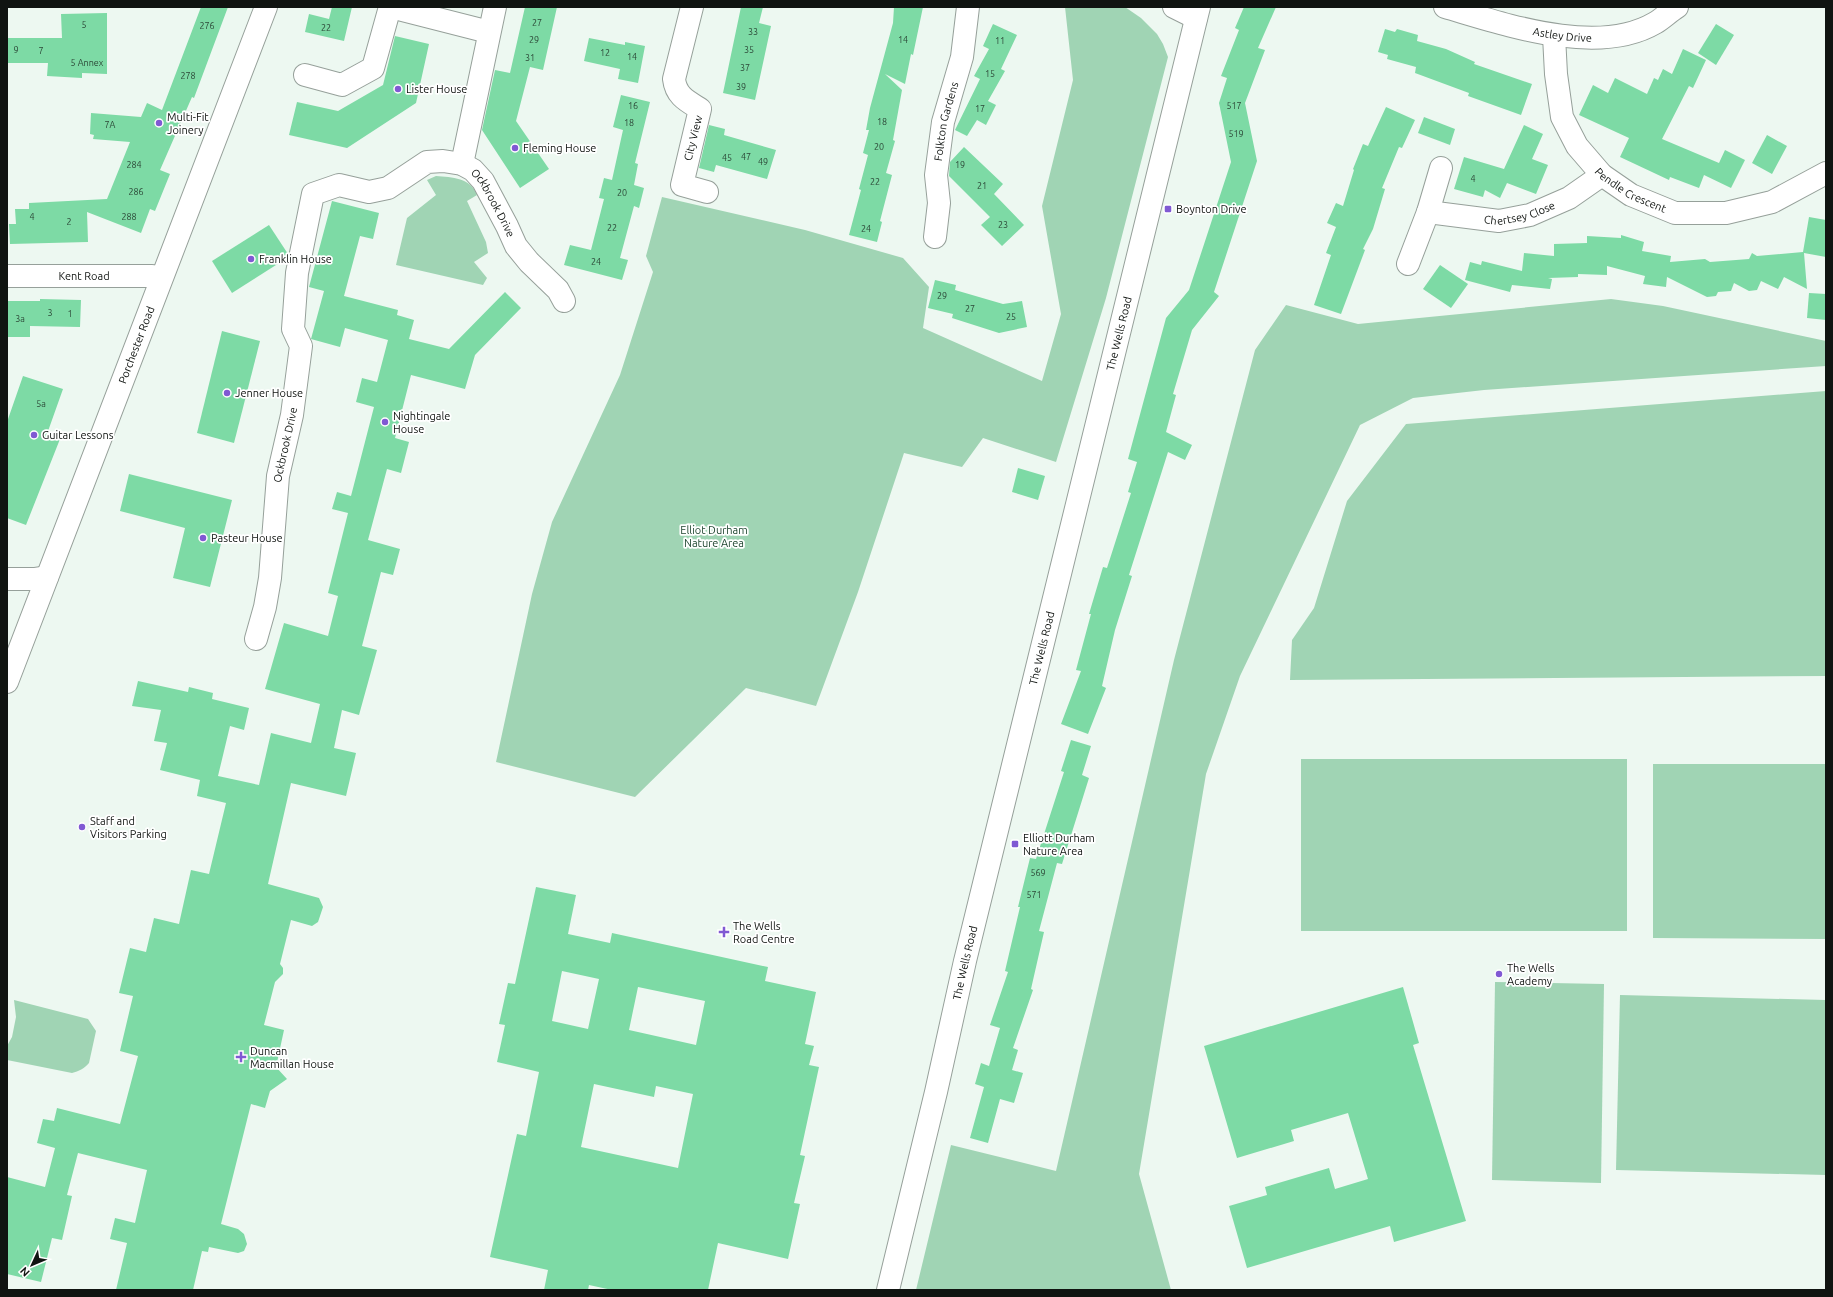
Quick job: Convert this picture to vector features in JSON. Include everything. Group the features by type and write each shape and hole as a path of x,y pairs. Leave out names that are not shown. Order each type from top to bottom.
{"street":[{"name":"Porchester Road","path":"7,682 266,7"},
{"path":"305,75 342,85 373,68 390,7 489,32"},
{"name":"Ockbrook Drive","path":"462,164 495,7"},
{"name":"City View","path":"692,7 674,79 675,90 688,102 700,109 682,185 707,192"},
{"name":"Folkton Gardens","path":"935,237 939,202 936,175 943,122 962,57 968,7"},
{"path":"1174,7 1198,12"},
{"name":"Astley Drive","path":"1444,7 1554,36 1586,38 1622,36 1654,24 1677,7"},
{"name":"The Wells Road","path":"888,1290 936,1092 966,954 1198,12"},
{"name":"Pendle Crescent","path":"1554,36 1556,74 1562,116 1577,146 1602,175 1631,195 1675,213 1726,213 1772,202 1826,173"},
{"name":"Ockbrook Drive","path":"256,639 276,598 278,476 292,415 301,346 293,329 297,273 313,194 339,185 369,192 388,188 428,162 443,161 462,164 473,170 483,181 508,226 516,246 529,262 558,290 564,302"},
{"path":"1408,264 1428,212 1441,168"},
{"name":"Chertsey Close","path":"1428,212 1499,222 1530,215 1569,198 1602,175"},
{"name":"Kent Road","path":"7,276 152,276 161,278"},
{"path":"7,579 34,579 47,577"}],"green space":[{"name":"Elliot Durham Nature Area","path":"1065,7 1125,7 1141,18 1157,34 1168,57 1106,298 1056,462 983,438 962,467 904,453 858,592 816,706 746,688 635,797 496,762 532,594 552,522 620,375 653,272 646,256 662,197 805,230 903,258 929,287 923,328 1042,381 1061,314 1042,206 1073,80"},
{"path":"436,176 454,178 466,182 474,189 477,195 467,201 486,242 488,253 474,262 487,278 483,285 396,265 407,218 436,195 427,180"},
{"path":"1611,299 1663,306 1826,341 1826,366 1484,390 1413,398 1360,425 1240,676 1206,774 1139,1174 1171,1290 916,1290 951,1145 1056,1171 1174,660 1255,350 1286,305 1358,324"},
{"path":"1826,391 1826,676 1290,680 1292,640 1314,608 1347,501 1406,424"},
{"path":"1301,759 1627,759 1627,931 1301,931"},
{"path":"1653,764 1826,764 1826,939 1653,938"},
{"path":"1495,982 1604,984 1601,1183 1492,1180"},
{"path":"1620,995 1826,1000 1826,1175 1616,1170"},
{"path":"14,1000 88,1019 96,1031 89,1063 81,1070 72,1073 7,1060 7,1046 12,1037 16,1017"}],"building":[{"path":"201,7 228,7 194,98 192,97 160,170 170,174 155,211 150,209 141,233 87,212 88,242 10,244 9,224 16,224 15,209 29,209 29,203 107,199 130,142 93,139 94,135 90,134 91,113 141,117 147,103 162,110"},
{"path":"332,7 352,7 344,41 305,32 309,14 329,19"},
{"name":"Fleming House","path":"525,7 557,7 543,70 530,67 516,121 549,169 520,188 482,130 495,70 510,73"},
{"path":"741,7 763,7 759,23 771,26 755,100 723,93"},
{"path":"894,7 923,7 905,84 885,74 902,90 893,140 895,141 886,173 892,175 880,221 882,222 877,242 849,235 861,190 859,189 868,155 863,153 869,130 866,130 870,108 893,23"},
{"path":"1244,7 1276,7 1258,48 1265,50 1245,103 1257,161 1214,292 1219,296 1192,330 1173,394 1176,395 1166,432 1192,445 1185,460 1168,452 1129,575 1132,576 1115,630 1102,686 1106,688 1088,734 1061,724 1081,671 1076,670 1091,614 1089,614 1103,567 1107,568 1131,493 1128,492 1137,462 1128,459 1166,318 1189,290 1231,162 1219,103 1227,78 1221,76 1239,30 1235,28"},
{"path":"107,13 107,74 82,73 82,78 47,76 48,63 7,63 7,38 62,38 61,14"},
{"path":"993,24 1017,35 1001,69 1005,71 988,101 996,105 986,125 977,120 967,136 955,130 980,79 974,76 989,49 983,46"},
{"path":"1716,24 1734,35 1716,65 1698,53"},
{"path":"1385,29 1395,32 1397,29 1418,35 1417,41 1446,49 1475,62 1474,64 1532,84 1521,115 1468,96 1469,93 1415,73 1416,67 1387,59 1388,55 1378,52"},
{"name":"Lister House","path":"395,36 429,44 416,103 347,148 289,135 297,102 338,111 383,85"},
{"path":"589,38 625,45 625,42 645,46 638,83 618,79 620,69 584,61"},
{"path":"1683,49 1706,60 1693,88 1689,86 1662,139 1719,163 1725,150 1745,160 1731,188 1704,175 1699,188 1670,177 1669,180 1620,157 1629,138 1579,115 1593,85 1608,93 1615,78 1647,94 1654,78 1658,80 1663,69 1672,74"},
{"path":"621,95 650,102 635,163 638,164 634,185 644,188 639,208 634,206 620,258 628,260 622,280 564,265 570,245 591,250 604,199 599,198 604,178 612,180 623,130 613,127"},
{"path":"1386,107 1415,120 1402,148 1399,147 1382,188 1385,189 1373,229 1363,249 1365,250 1341,314 1314,305 1331,255 1326,253 1336,227 1327,223 1336,203 1343,206 1354,170 1353,169 1363,144 1368,146"},
{"path":"1424,117 1455,129 1450,145 1418,133"},
{"path":"709,125 725,129 724,135 776,150 767,179 716,165 714,172 699,168"},
{"path":"1524,125 1543,134 1532,159 1548,165 1536,194 1507,183 1500,198 1485,190 1483,197 1454,189 1464,157 1504,169"},
{"path":"1767,135 1787,146 1772,174 1752,163"},
{"path":"964,147 1003,184 994,194 1024,225 1002,246 981,225 990,217 949,176 950,162"},
{"name":"Duncan Macmillan House","path":"332,201 379,213 373,239 360,236 344,296 398,310 397,315 414,320 409,339 449,349 505,292 521,308 475,355 465,389 411,375 395,438 409,442 401,473 387,469 368,540 400,549 393,575 381,572 362,646 377,650 359,715 342,710 334,748 356,753 346,796 291,783 268,884 319,898 323,907 318,922 312,926 291,920 280,964 283,968 283,974 275,982 264,1025 284,1030 276,1067 287,1079 270,1091 265,1108 251,1104 221,1224 238,1229 244,1234 247,1244 244,1251 238,1253 209,1247 208,1252 202,1251 193,1290 116,1290 127,1243 110,1239 115,1218 135,1223 147,1170 78,1153 67,1195 72,1196 62,1240 52,1238 41,1282 7,1274 7,1177 45,1187 55,1148 37,1143 43,1119 54,1121 57,1108 120,1124 138,1056 120,1051 133,996 119,993 130,948 146,952 154,918 179,924 191,870 209,874 226,803 197,796 200,780 160,770 167,743 154,741 161,710 132,706 138,681 188,692 189,687 213,693 212,699 249,708 244,730 230,726 218,776 259,785 271,733 311,743 320,704 265,689 284,623 328,636 338,596 328,593 348,513 332,509 337,492 351,496 374,407 356,402 362,378 377,382 388,340 345,328 340,347 311,339 324,291 309,287"},
{"path":"1809,217 1826,220 1826,257 1804,253 1807,289 1784,277 1778,289 1761,281 1757,290 1749,291 1734,283 1731,291 1718,292 1716,296 1707,297 1667,277 1666,287 1643,284 1645,276 1607,266 1607,275 1578,274 1578,277 1548,278 1552,279 1550,289 1512,285 1510,292 1465,280 1470,262 1481,265 1482,261 1522,271 1524,253 1554,256 1554,244 1587,243 1587,236 1621,238 1621,235 1644,242 1642,251 1671,256 1670,262 1705,259 1710,262 1749,259 1752,253 1757,256 1803,252"},
{"name":"Franklin House","path":"269,225 288,254 287,258 232,293 212,261"},
{"path":"1440,265 1468,284 1451,308 1423,289"},
{"path":"935,280 956,285 955,290 1003,304 1022,301 1027,327 999,333 952,318 953,314 928,308"},
{"path":"1809,293 1826,294 1826,320 1807,318"},
{"path":"40,299 81,300 80,327 30,326 30,337 7,337 7,301 40,301"},
{"name":"Jenner House","path":"222,331 260,341 234,443 197,433"},
{"path":"23,376 63,389 47,434 60,439 26,525 7,518 7,422"},
{"path":"1018,468 1045,476 1038,500 1012,492"},
{"name":"Pasteur House","path":"129,474 232,500 210,587 173,578 185,528 120,511"},
{"path":"1071,740 1091,746 1082,775 1089,778 1062,864 1057,863 1039,931 1044,932 1031,989 1033,990 1013,1048 1018,1050 1012,1070 1023,1073 1014,1103 1000,1099 988,1143 970,1138 984,1087 975,1084 981,1063 989,1066 1000,1028 990,1025 1008,972 1005,971 1030,858 1036,859 1064,772 1061,771"},
{"path":"536,887 576,895 568,934 610,943 612,933 768,967 765,981 816,992 805,1044 814,1046 809,1065 819,1067 800,1155 805,1156 794,1203 800,1204 788,1259 718,1243 708,1290 612,1290 589,1285 588,1290 544,1290 548,1270 490,1257 517,1134 526,1136 539,1072 497,1062 505,1025 499,1024 508,983 515,984","holes":["562,971 599,979 588,1029 552,1021","638,987 705,1001 696,1045 629,1030","594,1084 654,1097 656,1086 693,1094 678,1168 581,1147"]},
{"path":"1403,987 1419,1043 1413,1045 1466,1221 1394,1242 1390,1226 1247,1268 1229,1206 1267,1195 1265,1187 1329,1168 1335,1189 1368,1179 1348,1113 1291,1130 1294,1141 1237,1158 1204,1046"}],"place":[{"name":"Lister House","path":"398,89"},
{"name":"Multi-Fit Joinery","path":"159,123"},
{"name":"Fleming House","path":"515,148"},
{"name":"Boynton Drive","path":"1168,209"},
{"name":"Franklin House","path":"251,259"},
{"name":"Jenner House","path":"227,393"},
{"name":"Nightingale House","path":"385,422"},
{"name":"Guitar Lessons","path":"34,435"},
{"name":"Pasteur House","path":"203,538"},
{"name":"Staff and Visitors Parking","path":"82,827"},
{"name":"Elliott Durham Nature Area","path":"1015,844"},
{"name":"The Wells Road Centre","path":"724,932"},
{"name":"The Wells Academy","path":"1499,974"},
{"name":"Duncan Macmillan House","path":"241,1057"}]}
